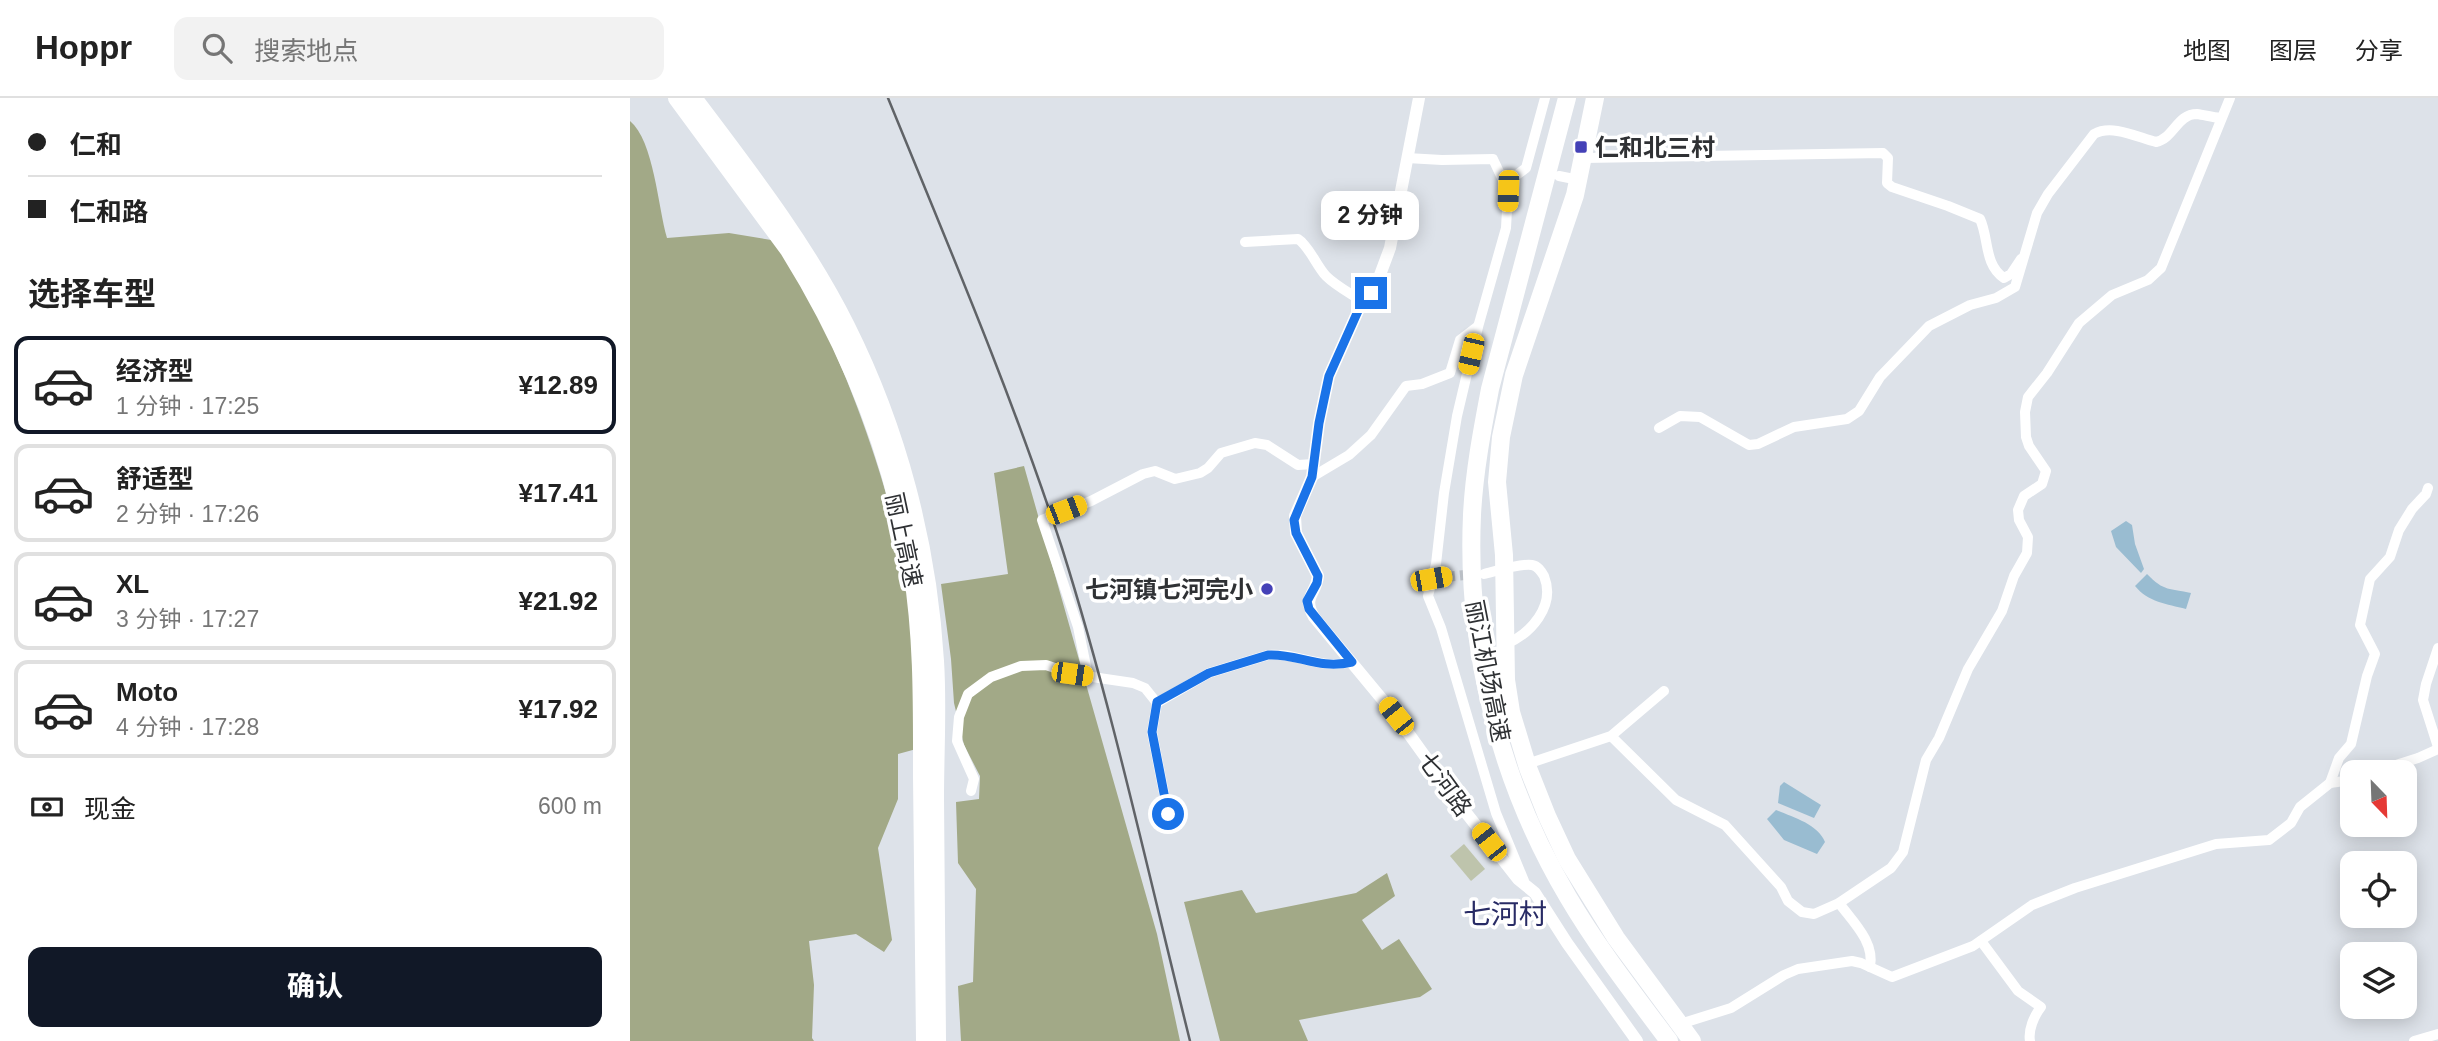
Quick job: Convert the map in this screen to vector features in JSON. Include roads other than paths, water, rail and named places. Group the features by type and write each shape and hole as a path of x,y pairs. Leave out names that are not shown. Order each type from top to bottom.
{"highway":[{"name":"丽上高速","path":"677,98 794,247"},
{"name":"丽上高速","path":"693,98 794,247 848,360 872,418 894,487 912,569 920,631 929,759 937,1041"},
{"name":"丽江机场高速","path":"1555,98 1472,418 1461,514 1463,614 1471,668 1486,734 1503,789 1522,836 1575,931 1655,1041"},
{"name":"丽江机场高速","path":"1567,98 1499,353 1484,420 1472,514 1474,613 1484,678 1497,731 1514,785 1533,831 1551,868 1585,925 1669,1041"},
{"path":"1595,98 1579,180 1514,375 1498,467 1498,498 1504,555 1504,645 1509,704 1527,764 1547,816 1578,878 1616,938 1692,1041"},
{"name":"丽上高速","path":"925,1041 929,759"}],"street":[{"path":"1313,471 1320,414 1329,376 1358,311 1377,283 1390,248 1419,98"},
{"path":"1525,884 1496,814 1441,628 1428,601 1436,564 1457,416 1478,327 1506,228 1508,191 1514,177 1526,168 1545,98"},
{"path":"1611,736 1676,800 1725,825 1781,887 1788,901 1802,912 1814,914 1839,903 1891,868 1903,852 1926,760 1939,737 1968,669 2002,611 2014,576 2027,553 2028,537 2019,520 2018,510 2024,496 2042,484 2046,471 2026,437 2025,412 2028,397 2079,323 2112,295 2148,280 2161,268 2230,98"},
{"path":"1659,428 1680,416 1700,417 1749,445 1758,444 1794,427 1847,419 1859,411 1880,377 1929,326 1970,305 1996,298 2013,289 2037,213 2048,194 2094,134 2101,130 2110,130 2156,142 2169,136 2186,117 2196,114 2220,118"},
{"path":"1584,158 1883,153 1888,158 1887,183 1892,187 1980,219 1987,253 2000,276 2004,278 2011,274 2025,253"},
{"path":"1407,158 1493,159 1508,191"},
{"path":"1559,176 1579,180"},
{"path":"1245,242 1298,239 1304,243 1313,260 1330,280 1365,303"},
{"path":"1088,676 1078,627 1042,520 1091,501 1143,474 1155,471 1175,479 1200,473 1221,453 1255,443 1267,446 1313,471 1349,455 1371,435 1406,386 1422,384 1450,373 1460,340 1478,327"},
{"name":"七河路","path":"1313,471 1294,525 1318,576 1307,601 1314,617 1396,716 1518,879 1535,893 1637,1041"},
{"path":"2330,783 2339,758 2351,744 2375,654 2360,625 2370,579 2390,557 2399,530 2407,516 2427,494 2428,488"},
{"path":"1484,574 1530,565 1540,569 1545,579 1547,596 1540,615 1525,633 1504,645"},
{"path":"1431,579 1446,577"},
{"path":"2412,760 2438,748 2423,700 2438,648"},
{"path":"1157,702 1209,673 1268,655 1323,665 1352,662"},
{"path":"971,791 974,779 956,737 961,709 971,691 991,677 1021,666 1045,665 1060,671 1133,683 1144,688 1157,702"},
{"path":"1527,764 1611,736 1664,691"},
{"path":"1157,702 1152,732 1168,814"},
{"path":"1680,1024 1731,1008 1791,971 1845,961 1857,962 1892,976 1981,941 2032,905 2075,888 2216,844 2269,840 2291,822 2300,807 2330,783 2340,782"},
{"path":"1839,903 1870,947 1870,967"},
{"path":"1981,941 2018,991 2041,1007 2029,1035 2030,1041"},
{"path":"2414,1041 2438,1034"}],"water":[{"path":"2126,521 2132,525 2135,544 2144,569 2141,573 2116,547 2111,531"},
{"path":"2147,574 2163,587 2191,593 2186,609 2158,602 2140,591 2135,586"},
{"path":"1784,782 1821,805 1814,818 1778,803 1780,786"},
{"path":"1776,810 1817,830 1825,842 1817,854 1784,840 1767,819"}],"tunnel":[{"path":"1445,577 1476,574"}],"railway":[{"path":"888,98 1001,378 1062,548 1114,732 1190,1041"}],"place":[{"name":"仁和北三村","path":"1581,147"},
{"name":"七河镇七河完小","path":"1267,589"}],"district":[{"name":"七河村","path":"1505,914"}]}
